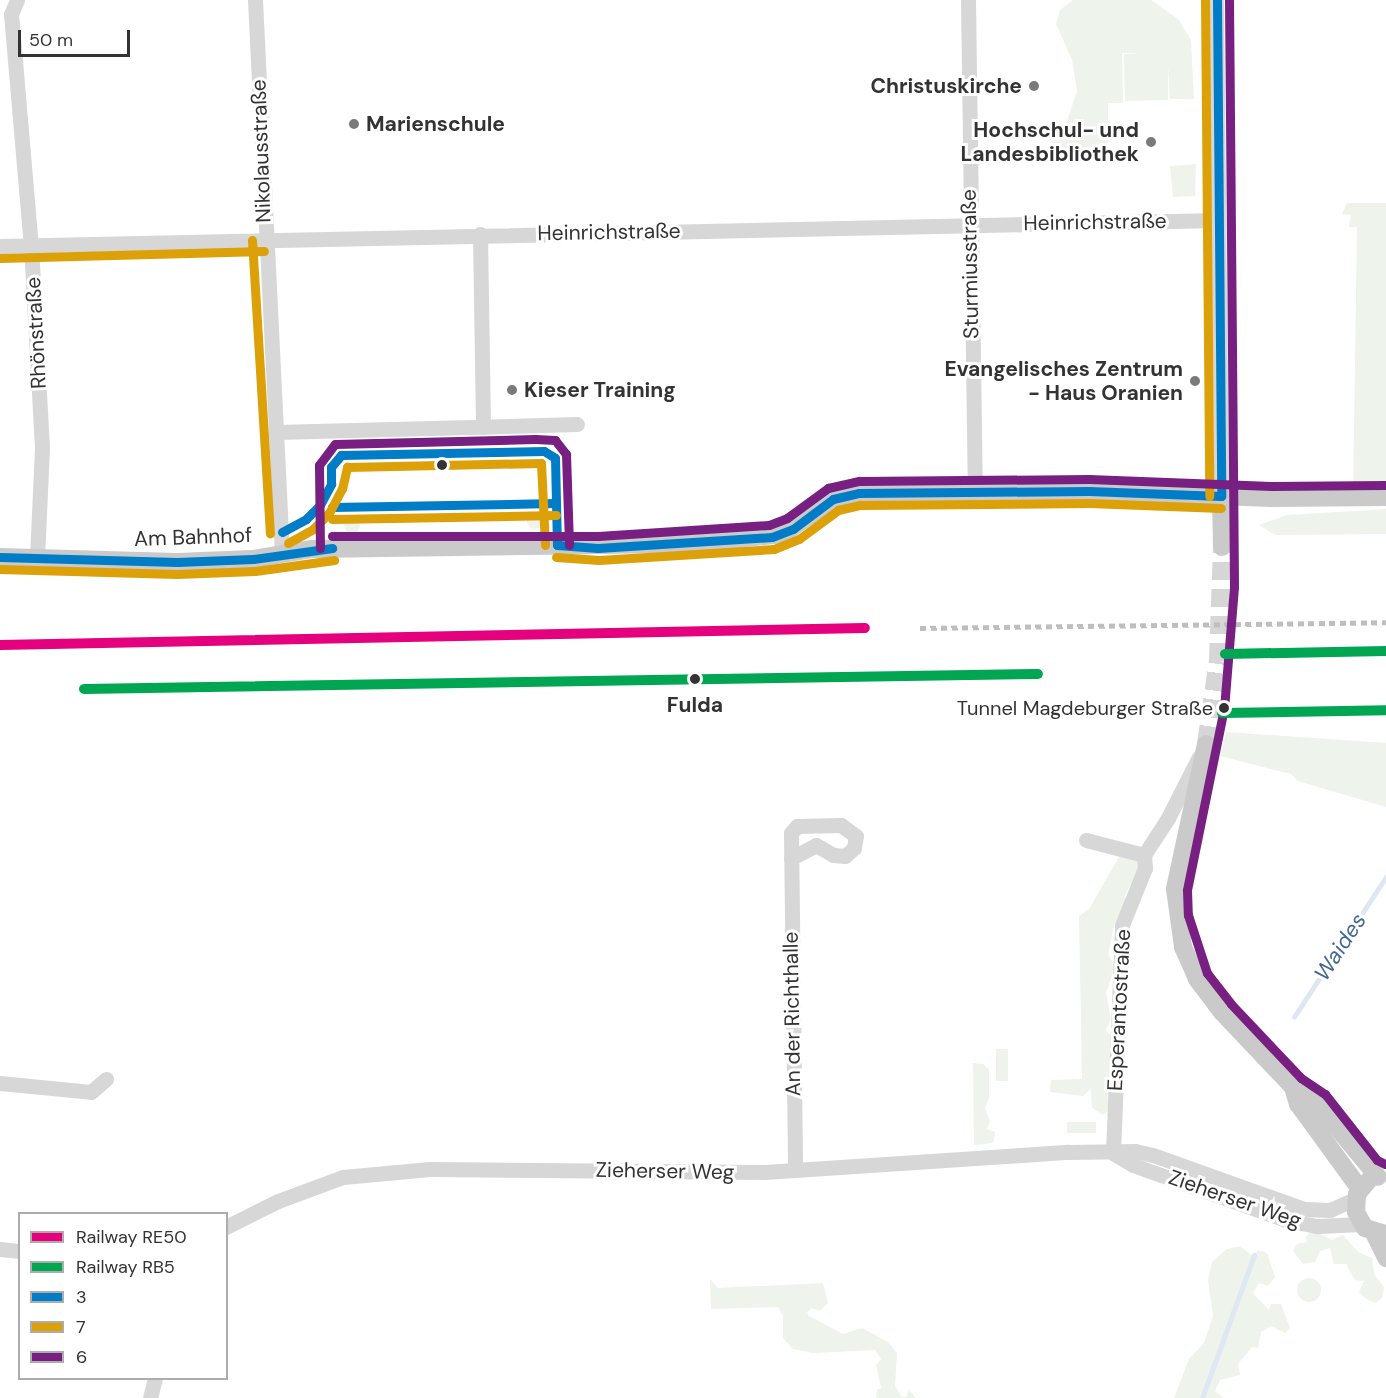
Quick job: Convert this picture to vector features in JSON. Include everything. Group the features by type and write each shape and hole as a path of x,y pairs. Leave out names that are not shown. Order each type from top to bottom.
{"main road":[{"path":"975,491 1386,497"},
{"name":"Am Bahnhof","path":"0,557 37,560 177,562 282,554 322,548 540,545 598,548 772,537 793,529 842,495 975,491"},
{"path":"1221,496 1222,547"},
{"path":"1206,744 1175,889 1183,947 1197,979 1222,1012 1293,1087 1316,1102 1382,1177 1358,1194"},
{"path":"1293,1087 1298,1104 1358,1194 1386,1258"}],"street":[{"path":"1,0 14,7"},
{"name":"Nikolausstraße","path":"255,0 264,239 282,554"},
{"name":"Sturmiusstraße","path":"968,0 969,224 975,491"},
{"path":"1216,1 1221,496"},
{"name":"Rhönstraße","path":"14,7 31,245 42,448 37,560"},
{"name":"Heinrichstraße","path":"0,246 1218,220"},
{"path":"480,234 483,427"},
{"path":"276,432 577,424"},
{"name":"Esperantostraße","path":"1113,1153 1120,939 1145,868 1144,855 1168,818 1206,744"},
{"path":"1086,840 1144,855"},
{"name":"An der Richthalle","path":"791,858 795,1170"},
{"path":"0,1083 91,1092 106,1079"},
{"name":"Zieherser Weg","path":"228,1226 278,1201 343,1177 430,1169 795,1170 1135,1151 1153,1155 1304,1209 1330,1210 1358,1194"},
{"name":"Zieherser Weg","path":"1113,1153 1132,1165 1286,1220 1318,1226 1374,1230"},
{"path":"0,1249 18,1251"},
{"path":"150,1398 154,1380"}],"shaded area":[{"path":"1073,0 1151,0 1178,19 1191,40 1194,99 1170,99 1168,65 1168,100 1125,101 1124,54 1142,53 1122,53 1123,103 1108,103 1108,157 1044,150 1066,124 1077,91 1072,60 1056,24 1060,10"},
{"path":"1196,164 1195,196 1173,197 1170,166"},
{"path":"1347,203 1386,203 1386,496 1353,497 1357,227 1349,227 1351,215 1342,214"},
{"path":"1386,509 1386,534 1275,535 1259,525 1287,515"},
{"path":"532,513 538,513 543,521 541,527 532,529 527,524 527,518"},
{"path":"349,517 355,517 360,525 358,531 349,533 344,528 344,522"},
{"path":"1226,732 1386,743 1386,807 1298,781 1291,774 1220,756"},
{"path":"1123,850 1131,852 1141,865 1125,895 1125,908 1115,922 1108,954 1115,967 1106,993 1111,1019 1106,1030 1114,1039 1111,1108 1103,1115 1092,1108 1091,1089 1083,1096 1050,1092 1051,1080 1082,1079 1079,916 1089,909"},
{"path":"996,1049 1008,1049 1008,1081 996,1081"},
{"path":"973,1063 983,1064 989,1070 989,1098 985,1108 990,1121 987,1129 995,1132 994,1142 986,1144 974,1145"},
{"path":"1067,1122 1096,1122 1096,1133 1067,1133"},
{"path":"1312,1230 1332,1240 1343,1235 1358,1252 1372,1258 1374,1274 1384,1287 1382,1298 1375,1303 1365,1298 1359,1292 1364,1281 1355,1280 1346,1264 1334,1264 1330,1248 1320,1251 1315,1262 1303,1264 1293,1251 1297,1244 1307,1242 1306,1237"},
{"path":"1240,1246 1254,1257 1258,1250 1267,1253 1275,1277 1268,1286 1259,1283 1253,1293 1269,1310 1271,1304 1281,1304 1290,1328 1285,1333 1271,1326 1261,1332 1258,1348 1252,1347 1238,1364 1240,1375 1220,1380 1215,1391 1223,1398 1174,1398 1189,1359 1204,1343 1213,1316 1208,1280 1212,1262 1227,1249"},
{"path":"1309,1278 1317,1282 1321,1290 1317,1298 1309,1302 1301,1298 1297,1290 1301,1282"},
{"path":"710,1279 718,1288 823,1283 828,1303 820,1311 811,1308 807,1312 809,1316 843,1334 862,1328 888,1342 897,1353 895,1386 902,1397 906,1397 909,1390 916,1398 876,1398 877,1390 881,1388 876,1365 881,1359 875,1350 813,1353 793,1349 783,1338 783,1316 778,1307 711,1309"}],"waterway":[{"name":"Waides","path":"1294,1017 1386,877"},
{"name":"Waides","path":"1202,1398 1254,1255"}],"tunnel":[{"path":"1206,744 1218,661 1222,547"}],"railway":[{"path":"920,628 1386,622"}],"rail line":[{"name":"RE50","path":"0,645 865,628"},
{"name":"RB5","path":"1225,654 1386,651"},
{"name":"RB5","path":"84,689 1038,674"},
{"name":"RB5","path":"1222,713 1386,710"}],"transit line":[{"name":"7","path":"1205,0 1209,496"},
{"name":"3","path":"1217,0 1221,496"},
{"name":"6","path":"1229,0 1234,587 1224,708 1187,890 1188,915 1207,973 1231,1004 1301,1078 1325,1094 1377,1160 1385,1164"},
{"name":"7","path":"252,240 270,533"},
{"name":"7","path":"0,258 264,251"},
{"name":"6","path":"320,548 319,465 335,444 535,439 555,440 566,454 569,545"},
{"name":"3","path":"282,532 306,519 320,505 331,484 331,467 341,455 544,451 555,458 557,545"},
{"name":"7","path":"288,543 313,529 329,513 342,489 347,467 541,463 545,545"},
{"name":"6","path":"332,536 598,536 769,525 787,518 828,488 859,481 1089,479 1271,486 1386,485"},
{"name":"3","path":"557,545 598,548 772,537 793,529 833,499 859,493 1089,491 1221,496"},
{"name":"3","path":"332,507 556,503"},
{"name":"7","path":"556,557 599,560 774,549 799,539 838,510 860,505 1089,503 1221,508"},
{"name":"7","path":"332,519 556,515"},
{"name":"3","path":"0,557 177,562 253,559 332,548"},
{"name":"7","path":"0,569 177,574 255,571 334,560"}],"place":[{"name":"Christuskirche","path":"1034,86"},
{"name":"Marienschule","path":"354,124"},
{"name":"Hochschul- und Landesbibliothek","path":"1151,142"},
{"name":"Evangelisches Zentrum - Haus Oranien","path":"1195,381"},
{"name":"Kieser Training","path":"512,390"},
{"name":"Fulda","path":"695,679"},
{"name":"Tunnel Magdeburger Straße","path":"1224,708"}]}
